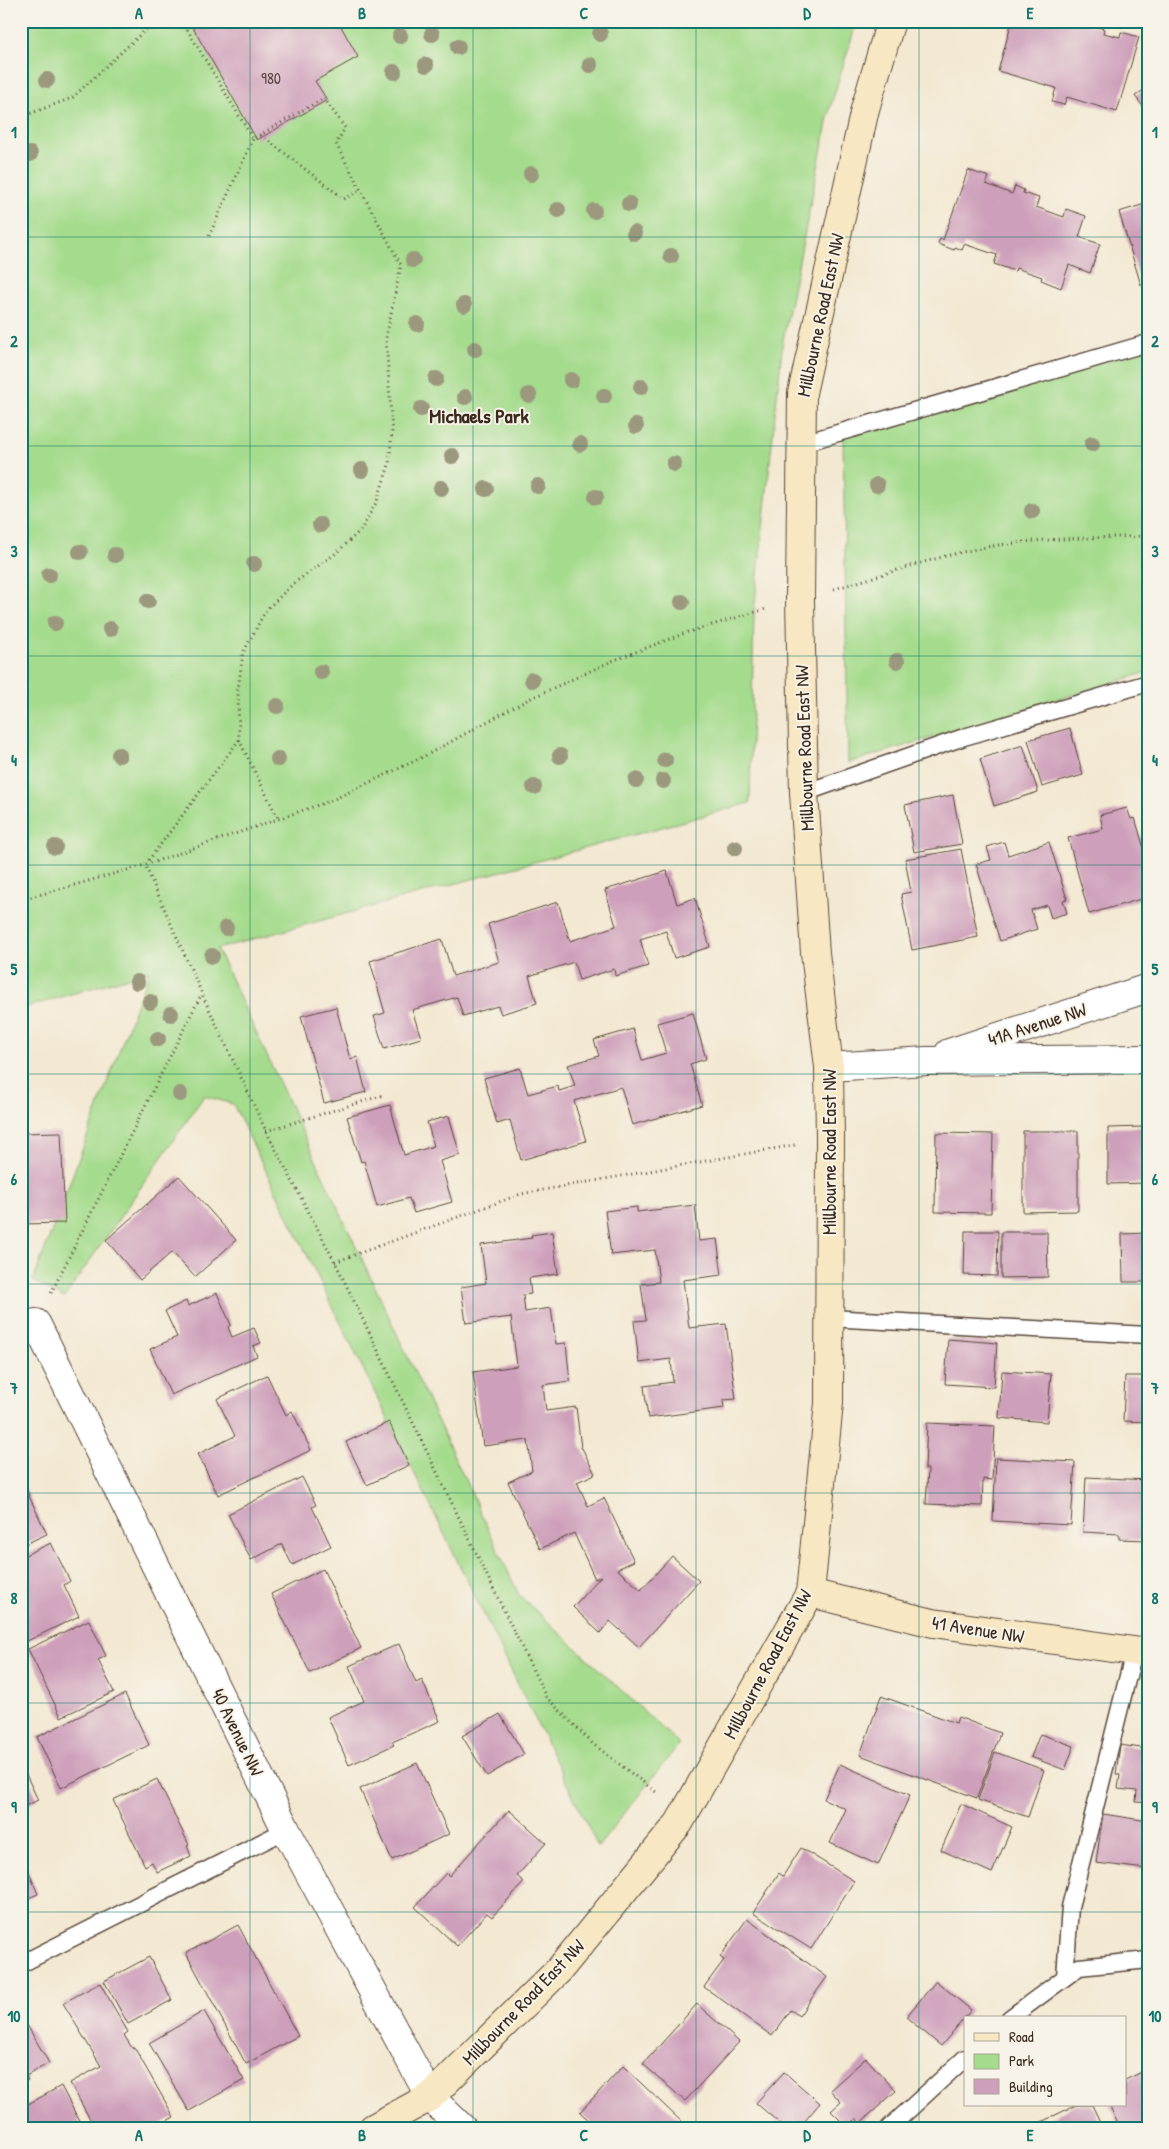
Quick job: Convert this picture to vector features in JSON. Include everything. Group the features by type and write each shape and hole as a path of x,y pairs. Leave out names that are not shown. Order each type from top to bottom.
{"street":[{"name":"Millbourne Road East NW","path":"374,2128 430,2097 559,1970 679,1823 810,1593 829,1403 830,1139 829,1067 815,953 804,793 800,600 800,444 802,393 865,109 891,21"},
{"name":"41A Avenue NW","path":"926,1061 1026,1026 1148,988"},
{"name":"41A Avenue NW","path":"829,1067 926,1061 1148,1059"},
{"name":"40 Avenue NW","path":"29,1324 286,1830 430,2097 462,2128"},
{"name":"41 Avenue NW","path":"810,1593 933,1623 1141,1652"}],"lane":[{"path":"800,444 1148,343"},
{"path":"804,793 964,737 1148,683"},
{"path":"828,1318 1148,1335"},
{"path":"1065,1977 1070,1907 1141,1652"},
{"path":"21,1964 286,1830"},
{"path":"1013,2016 1079,1967 1148,1960"},
{"path":"889,2128 964,2059"}],"path":[{"path":"21,117 72,98 155,21"},
{"path":"182,21 253,139"},
{"path":"209,236 253,139 324,98 345,128 336,144 400,266 386,338 392,431 389,465 377,501 361,530 335,554 294,583 266,610 242,653 238,690 239,740 278,818"},
{"path":"261,135 344,199 360,190"},
{"path":"21,900 145,865 330,801 421,758 527,700 612,661 688,632 929,560 981,548 1038,542 1148,536"},
{"path":"145,865 239,740"},
{"path":"145,865 202,994 266,1131 335,1262 546,1697 593,1744 661,1796"},
{"path":"29,1324 202,994"},
{"path":"266,1131 384,1095"},
{"path":"335,1262 520,1194 830,1139"}],"green space":[{"name":"Michaels Park","path":"21,21 857,21 830,108 783,340 754,612 750,803 217,949 519,1595 679,1744 598,1847 233,1104 204,1096 64,1298 33,1281 149,971 21,1009"},
{"path":"1148,343 1148,672 848,763 843,432"}],"building":[{"path":"189,21 338,21 358,57 315,81 327,100 257,140"},
{"path":"1012,21 1087,21 1086,23 1104,29 1103,33 1120,37 1121,32 1139,37 1117,112 1067,97 1064,105 1052,102 1056,88 998,71"},
{"path":"1148,87 1148,113 1135,96"},
{"path":"968,170 989,177 986,184 1012,194 1015,186 1024,190 1023,193 1039,198 1036,207 1064,217 1066,209 1086,216 1079,237 1100,244 1090,273 1069,265 1061,288 1041,280 1042,277 1016,268 1015,271 994,264 997,255 964,244 962,250 955,247 954,250 938,244 940,239 943,240"},
{"path":"1148,203 1148,283 1141,285 1119,212"},
{"path":"1070,728 1083,775 1042,787 1028,740"},
{"path":"1023,745 1038,792 994,806 980,759"},
{"path":"953,795 962,844 914,852 905,805"},
{"path":"1127,808 1131,819 1135,818 1148,862 1148,897 1089,914 1068,838 1103,829 1100,815"},
{"path":"1004,842 1008,855 1049,842 1067,899 1063,900 1067,913 1051,918 1047,905 1031,910 1037,929 1000,941 976,864 991,860 987,847"},
{"path":"961,849 978,937 912,950 901,894 911,892 905,859"},
{"path":"667,871 677,904 695,898 710,947 674,958 666,931 640,939 648,966 615,976 614,969 579,980 574,962 529,976 537,1003 501,1014 498,1006 463,1016 457,997 412,1010 421,1038 384,1049 374,1016 385,1013 370,961 442,939 453,976 499,962 488,924 558,902 570,941 616,926 605,890"},
{"path":"336,1007 350,1059 357,1057 366,1092 324,1103 301,1016"},
{"path":"693,1013 706,1059 690,1064 702,1105 632,1125 621,1087 574,1101 586,1141 521,1160 510,1120 497,1124 484,1078 520,1068 528,1094 558,1086 559,1091 575,1086 568,1065 599,1056 594,1040 633,1029 642,1060 666,1053 657,1023"},
{"path":"390,1105 404,1155 434,1146 427,1122 449,1116 460,1155 440,1161 452,1202 414,1213 409,1198 377,1207 364,1161 361,1162 347,1117"},
{"path":"1144,1123 1148,1123 1148,1183 1108,1184 1108,1128 1144,1127"},
{"path":"1023,1131 1078,1131 1078,1211 1023,1212"},
{"path":"61,1132 65,1223 21,1224 21,1133"},
{"path":"936,1133 993,1134 991,1213 935,1212"},
{"path":"179,1176 236,1240 195,1277 172,1252 140,1280 106,1240"},
{"path":"695,1205 699,1241 717,1239 722,1275 683,1280 689,1328 726,1324 736,1399 723,1400 724,1408 648,1418 644,1386 673,1382 671,1359 639,1363 634,1321 646,1320 641,1284 659,1282 655,1250 611,1255 605,1211 637,1207 637,1212"},
{"path":"965,1231 998,1231 997,1276 964,1275"},
{"path":"552,1232 558,1274 529,1278 531,1294 523,1295 525,1312 551,1308 556,1344 566,1343 570,1381 543,1385 546,1411 576,1407 581,1448 595,1474 577,1482 588,1506 604,1498 634,1561 617,1569 641,1590 672,1556 699,1581 639,1647 610,1621 600,1633 573,1607 601,1576 595,1579 574,1533 540,1549 508,1482 532,1471 528,1440 483,1446 473,1372 517,1366 511,1317 466,1323 461,1287 486,1283 481,1245 532,1238 531,1235"},
{"path":"1001,1232 1047,1232 1048,1277 1001,1278"},
{"path":"1148,1233 1148,1282 1123,1282 1122,1234"},
{"path":"217,1293 231,1325 228,1327 232,1337 254,1328 261,1343 253,1346 257,1356 171,1395 150,1349 177,1337 165,1311 186,1301 188,1306"},
{"path":"948,1339 997,1343 994,1387 945,1384"},
{"path":"1002,1371 1051,1374 1047,1422 999,1418"},
{"path":"267,1375 286,1415 292,1411 311,1450 218,1495 198,1454 235,1436 217,1399"},
{"path":"1125,1376 1148,1376 1148,1422 1123,1421"},
{"path":"389,1422 409,1465 367,1485 346,1442"},
{"path":"927,1423 995,1426 992,1480 983,1479 982,1506 926,1504 928,1469 925,1469"},
{"path":"996,1458 1075,1462 1071,1525 993,1521"},
{"path":"302,1477 316,1505 312,1507 331,1546 292,1565 282,1544 251,1560 228,1514"},
{"path":"1086,1477 1148,1480 1148,1540 1119,1539 1119,1534 1083,1532"},
{"path":"21,1479 47,1534 21,1546"},
{"path":"51,1543 70,1581 64,1585 79,1616 21,1644 21,1557"},
{"path":"323,1569 361,1648 310,1673 271,1594"},
{"path":"89,1620 106,1656 98,1660 114,1692 61,1717 28,1649"},
{"path":"399,1644 416,1683 422,1680 440,1721 392,1742 394,1745 349,1765 328,1717 364,1701 349,1666"},
{"path":"125,1694 149,1745 61,1788 37,1737"},
{"path":"881,1696 956,1723 958,1717 1000,1733 977,1798 860,1755"},
{"path":"500,1714 524,1754 487,1776 462,1736"},
{"path":"1040,1734 1074,1746 1065,1770 1031,1757"},
{"path":"1120,1745 1148,1749 1148,1803 1136,1802 1137,1791 1118,1789 1120,1775 1116,1774"},
{"path":"995,1752 1044,1770 1028,1817 978,1800"},
{"path":"417,1763 449,1834 392,1860 360,1789"},
{"path":"21,1764 38,1800 21,1808"},
{"path":"840,1764 910,1795 878,1865 830,1843 846,1809 824,1799"},
{"path":"157,1779 189,1845 187,1846 191,1856 157,1872 152,1862 145,1866 113,1800"},
{"path":"961,1804 1012,1827 992,1873 941,1850"},
{"path":"509,1810 546,1843 517,1876 524,1882 492,1917 487,1913 457,1946 415,1907 446,1873 449,1876"},
{"path":"1103,1814 1148,1821 1146,1869 1096,1863"},
{"path":"801,1848 854,1881 811,1949 753,1913 779,1873 783,1876"},
{"path":"21,1853 38,1894 21,1901"},
{"path":"747,1919 827,1977 799,2016 791,2010 772,2036 704,1987 724,1960 720,1957"},
{"path":"238,1925 298,2036 246,2064 186,1953"},
{"path":"149,1957 172,2000 128,2024 104,1981"},
{"path":"936,1981 971,2010 964,2016 941,2046 906,2017"},
{"path":"100,1983 128,2032 124,2035 132,2048 134,2047 174,2117 154,2128 132,2128 129,2124 122,2128 95,2128 70,2083 101,2066 63,2003"},
{"path":"697,2004 739,2042 685,2101 643,2064"},
{"path":"204,2011 244,2080 189,2111 149,2043"},
{"path":"27,2025 49,2063 26,2076 28,2080 21,2084 21,2029"},
{"path":"866,2058 896,2091 860,2123 856,2118 847,2127 831,2111 841,2102 830,2090"},
{"path":"623,2066 684,2124 680,2128 597,2128 580,2112"},
{"path":"1148,2069 1148,2128 1120,2128 1109,2106 1126,2106 1126,2080"},
{"path":"784,2072 820,2103 799,2128 785,2128 756,2103"},
{"path":"61,2086 83,2128 21,2128 21,2108"},
{"path":"1074,2106 1092,2106 1103,2128 1029,2128"}],"district":[{"name":"Michaels Park","path":"479,415"}]}
